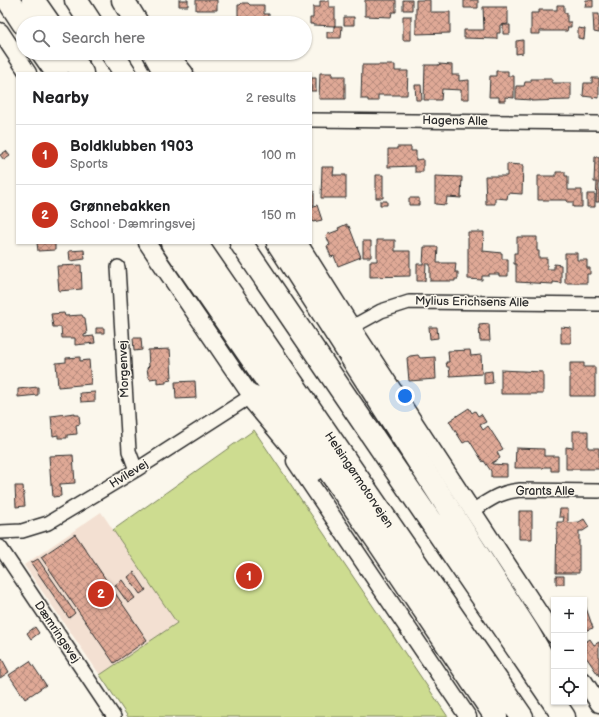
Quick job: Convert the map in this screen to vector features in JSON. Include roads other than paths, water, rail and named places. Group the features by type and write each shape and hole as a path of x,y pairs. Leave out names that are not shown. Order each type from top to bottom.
{"highway":[{"path":"8,0 18,16"},
{"path":"33,0 44,16"},
{"path":"76,0 86,16"},
{"path":"124,0 133,16"},
{"path":"55,60 80,72"},
{"path":"117,60 125,72"},
{"path":"158,60 164,72"},
{"path":"173,244 496,717"},
{"name":"Helsingørmotorvejen","path":"197,244 522,717"},
{"path":"242,244 564,717"},
{"path":"279,244 528,632 551,672"},
{"path":"251,396 311,467 496,717"},
{"path":"570,705 577,717"}],"street":[{"path":"124,0 138,16"},
{"path":"0,31 16,55"},
{"path":"19,60 27,72"},
{"path":"175,60 184,72"},
{"name":"Hagens Alle","path":"312,120 599,123"},
{"path":"148,244 468,717"},
{"path":"300,244 352,327 553,633"},
{"name":"Morgenvej","path":"118,267 129,451 136,470"},
{"name":"Mylius Erichsens Alle","path":"352,327 381,311 409,302 599,304"},
{"name":"Hvilevej","path":"0,532 22,531 48,523 136,470 251,396"},
{"name":"Grants Alle","path":"472,511 497,495 507,491 599,491"},
{"name":"Dæmringsvej","path":"0,547 114,717"},
{"path":"587,686 599,704"}],"place":[{"name":"Boldklubben 1903","path":"249,576"},
{"name":"Grønnebakken","path":"101,594"}]}
